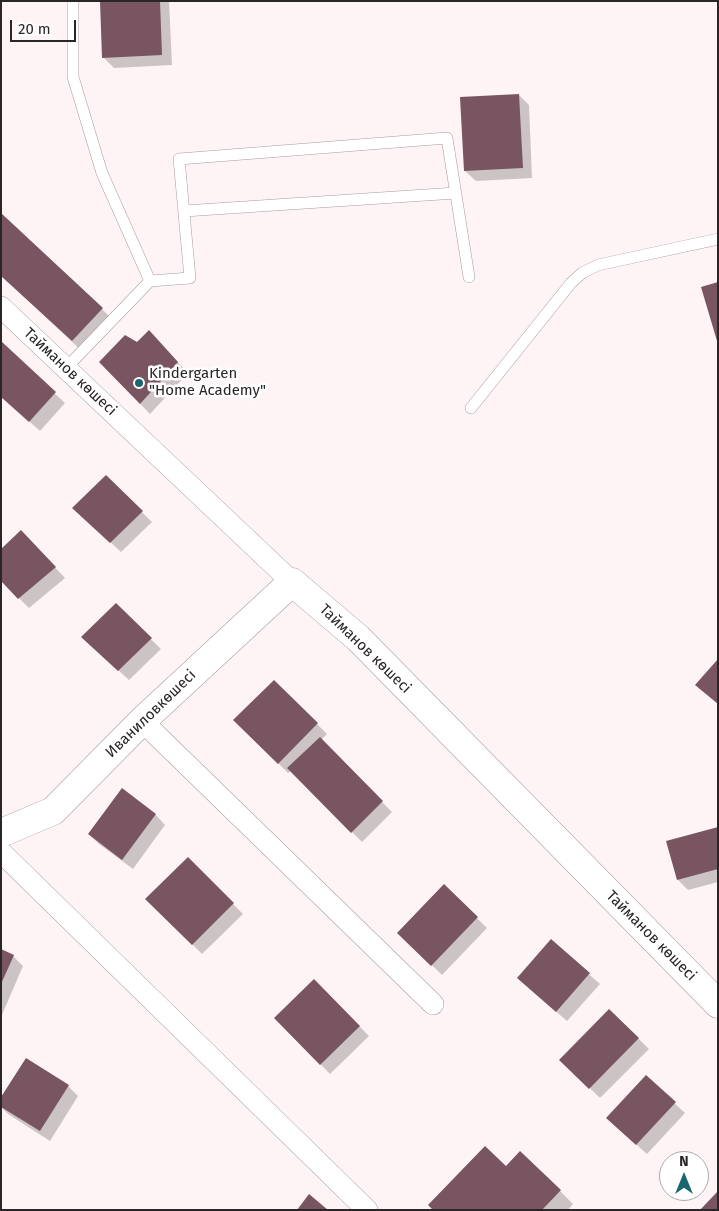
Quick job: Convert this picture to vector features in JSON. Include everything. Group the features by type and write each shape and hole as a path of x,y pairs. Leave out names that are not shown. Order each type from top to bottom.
{"street":[{"name":"Тайманов көшесі","path":"1,307 292,582 358,638 718,1004"},
{"name":"Иваниловкөшесі","path":"1,833 53,811 142,720 292,582"},
{"path":"142,720 433,1004"},
{"path":"1,852 367,1210"}],"lane":[{"path":"73,1 73,77 102,173 150,281"},
{"path":"66,368 150,281 190,278 179,159 447,138 469,277"},
{"path":"184,212 456,193"},
{"path":"472,408 571,283 582,273 598,265 718,239"}],"building":[{"path":"100,1 160,1 162,55 102,58"},
{"path":"519,94 523,168 464,171 460,97"},
{"path":"1,213 103,308 72,341 1,276"},
{"path":"718,282 718,341 717,341 701,287"},
{"name":"Kindergarten \"Home Academy\"","path":"149,330 178,362 140,404 99,362 125,335 137,342"},
{"path":"1,341 56,392 29,422 1,397"},
{"path":"106,475 143,511 110,543 72,508"},
{"path":"21,530 56,567 18,599 1,581 1,549"},
{"path":"116,603 152,638 118,671 81,637"},
{"path":"718,659 718,704 695,685"},
{"path":"274,680 318,723 278,764 233,720"},
{"path":"320,737 383,801 351,833 287,768"},
{"path":"122,788 156,814 122,860 88,834"},
{"path":"718,827 718,869 677,880 666,841"},
{"path":"188,857 234,903 192,945 145,899"},
{"path":"444,884 478,917 431,966 397,933"},
{"path":"551,939 590,973 556,1012 517,978"},
{"path":"1,949 14,955 1,984"},
{"path":"314,979 360,1026 320,1065 274,1018"},
{"path":"609,1009 639,1038 589,1089 559,1060"},
{"path":"26,1058 69,1085 40,1131 1,1107 1,1097"},
{"path":"646,1075 676,1102 636,1145 606,1118"},
{"path":"485,1146 506,1166 520,1151 561,1190 542,1210 433,1210 428,1205"},
{"path":"718,1191 718,1210 700,1210 709,1201"},
{"path":"309,1194 328,1210 297,1210"}],"place":[{"name":"Kindergarten \"Home Academy\"","path":"139,383"}]}
